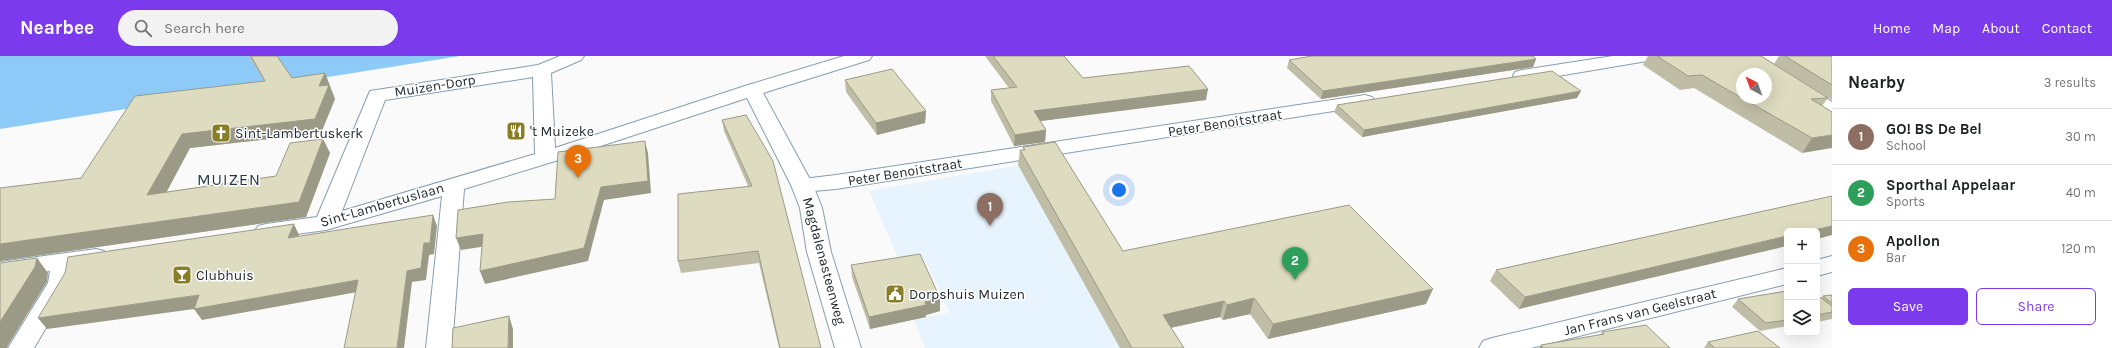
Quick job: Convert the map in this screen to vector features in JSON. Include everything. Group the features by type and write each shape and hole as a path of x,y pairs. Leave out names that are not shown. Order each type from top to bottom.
{"street":[{"path":"545,158 542,70 575,56"},
{"name":"Sint-Lambertuslaan","path":"249,234 326,223 545,158 752,90 863,56"},
{"path":"1505,79 1647,56"},
{"path":"1747,56 1832,111"},
{"name":"Muizen-Dorp","path":"326,223 377,95 542,70"},
{"name":"Magdalenasteenweg","path":"752,90 802,185 811,208 819,252 848,348"},
{"name":"Peter Benoitstraat","path":"802,185 852,180 1386,97"},
{"path":"439,348 454,185"},
{"path":"0,270 64,262 118,253"},
{"path":"21,348 60,284 64,262"},
{"path":"1820,267 1832,264"},
{"name":"Jan Frans van Geelstraat","path":"1492,348 1784,277"}],"shaded area":[{"path":"0,56 460,56 0,129"},
{"path":"1055,159 1171,348 925,348 914,320 949,312 925,260 901,265 869,191"}],"building":[{"path":"251,56 277,56 292,78 325,73 319,86 329,85 315,119 182,134 147,195 276,176 290,143 323,139 299,202 0,244 0,188 81,178 135,96 265,81"},
{"path":"993,56 1064,56 1083,78 1189,66 1208,89 1034,111 1046,130 1015,135 991,90 1017,87"},
{"path":"1312,56 1533,56 1536,59 1323,91 1289,60"},
{"path":"1657,56 1761,56 1828,98 1811,99 1832,112 1832,135 1812,138 1752,104 1772,104 1772,68 1736,68 1736,95 1702,75 1688,76"},
{"path":"1785,56 1832,56 1832,85"},
{"path":"892,69 926,111 876,123 845,80"},
{"path":"1552,71 1581,91 1364,130 1337,105"},
{"path":"746,115 773,161 821,348 780,348 758,251 678,261 678,194 752,186 722,120"},
{"path":"645,141 648,181 601,187 584,248 480,271 483,234 456,238 458,210 508,202 555,199 558,152"},
{"path":"1055,142 1123,251 1349,205 1433,289 1273,324 1254,298 1227,305 1224,301 1163,315 1184,348 1132,348 1020,150 1025,150 1023,147"},
{"path":"1832,196 1832,226 1820,229 1784,228 1784,237 1525,297 1496,270"},
{"path":"433,215 430,243 424,243 421,268 407,271 397,348 344,348 358,280 194,309 199,295 38,318 65,273 68,257 294,224 288,238"},
{"name":"Dorpshuis Muizen","path":"920,254 940,298 925,302 926,305 869,317 851,265"},
{"path":"37,258 35,267 0,322 0,263"},
{"path":"1784,291 1784,320 1766,323 1738,299"},
{"path":"1832,295 1832,303 1823,296"},
{"path":"1820,297 1832,306 1832,312 1820,314"},
{"path":"509,316 508,348 452,348 453,328"},
{"path":"1646,325 1670,348 1540,348 1543,347 1541,345 1604,334 1602,332"},
{"path":"1758,331 1780,348 1715,348 1708,342"}],"place":[{"name":"'t Muizeke","path":"516,131"},
{"name":"Sint-Lambertuskerk","path":"221,133"},
{"name":"Apollon","path":"578,178"},
{"name":"GO! BS De Bel","path":"990,226"},
{"name":"Clubhuis","path":"182,275"},
{"name":"Sporthal Appelaar","path":"1295,280"},
{"name":"Dorpshuis Muizen","path":"895,294"}],"district":[{"name":"MUIZEN","path":"229,179"}]}
